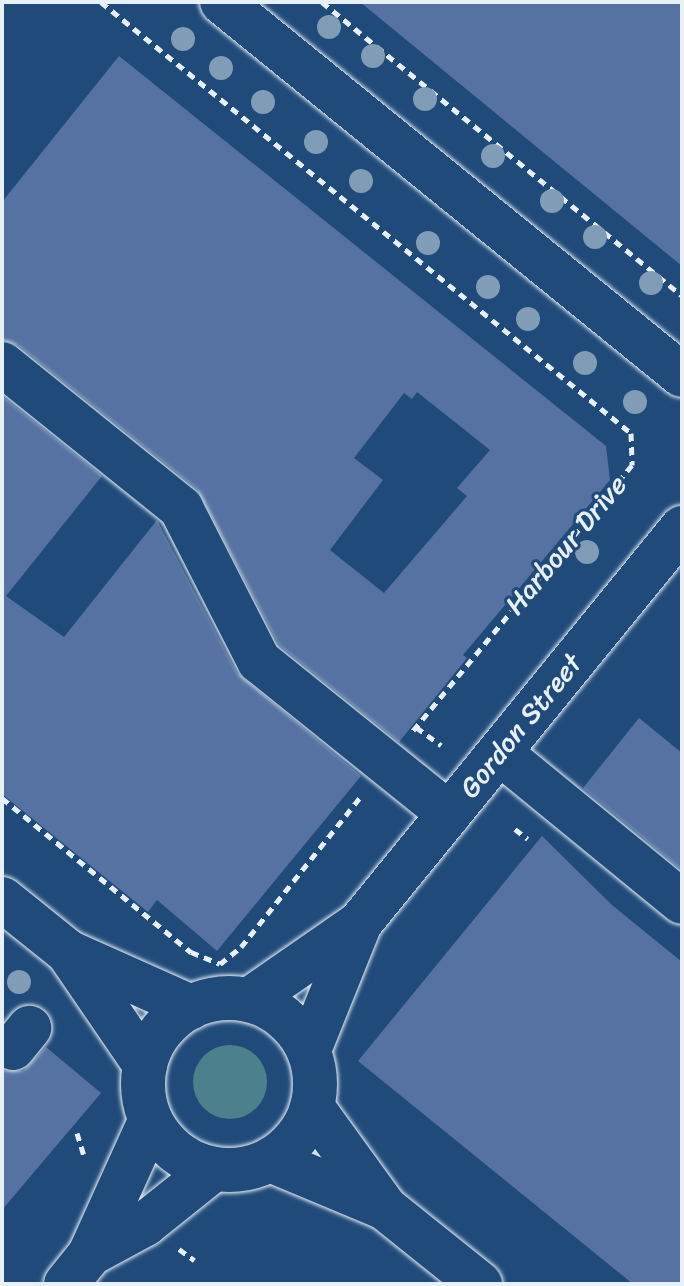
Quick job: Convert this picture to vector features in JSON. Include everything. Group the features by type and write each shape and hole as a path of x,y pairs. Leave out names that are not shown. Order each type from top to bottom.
{"street":[{"path":"222,2 682,375"},
{"path":"2,364 181,508 259,661 449,814"},
{"name":"Gordon Street","path":"249,1000 360,923 682,528"},
{"path":"500,753 682,902"},
{"path":"2,899 68,952 191,1007"},
{"name":"Gordon Street","path":"309,1050 360,923"},
{"path":"68,952 145,1065"},
{"path":"210,1000 249,1000 274,1010 295,1027 309,1050 314,1069 312,1107 289,1146 270,1160 233,1170 214,1169 166,1143 150,1121 142,1084 145,1065 162,1031 191,1007 210,1000"},
{"path":"312,1107 385,1208 480,1284"},
{"path":"78,1269 150,1121"},
{"path":"270,1160 385,1208"},
{"path":"78,1269 145,1224 214,1169"}],"path":[{"name":"Harbour Drive","path":"2,798 191,952 220,964 241,947 416,727 632,465 631,433 101,2"},
{"path":"322,2 682,296"},
{"path":"416,727 441,745"},
{"path":"515,829 528,839"}],"green space":[{"path":"223,1045 237,1045 251,1051 261,1061 267,1082 261,1103 251,1113 237,1119 223,1119 209,1113 199,1103 193,1089 193,1075 199,1061 209,1051"}],"building":[{"path":"360,2 682,2 682,266 555,162"},
{"path":"119,56 606,446 610,480 463,655 467,658 399,742 279,645 197,489 18,345 2,340 2,202","holes":["417,392 490,450 457,488 467,496 384,593 330,550 383,480 354,458 404,393 412,399"]},
{"path":"2,396 102,476 6,596 64,637 157,520 237,673 361,776 217,951 157,900 148,912 2,794"},
{"path":"639,718 682,753 682,870 583,788"},
{"path":"542,836 612,905 682,962 682,1284 633,1284 358,1061"},
{"path":"46,1047 101,1093 2,1210 2,1070 23,1071"}]}
